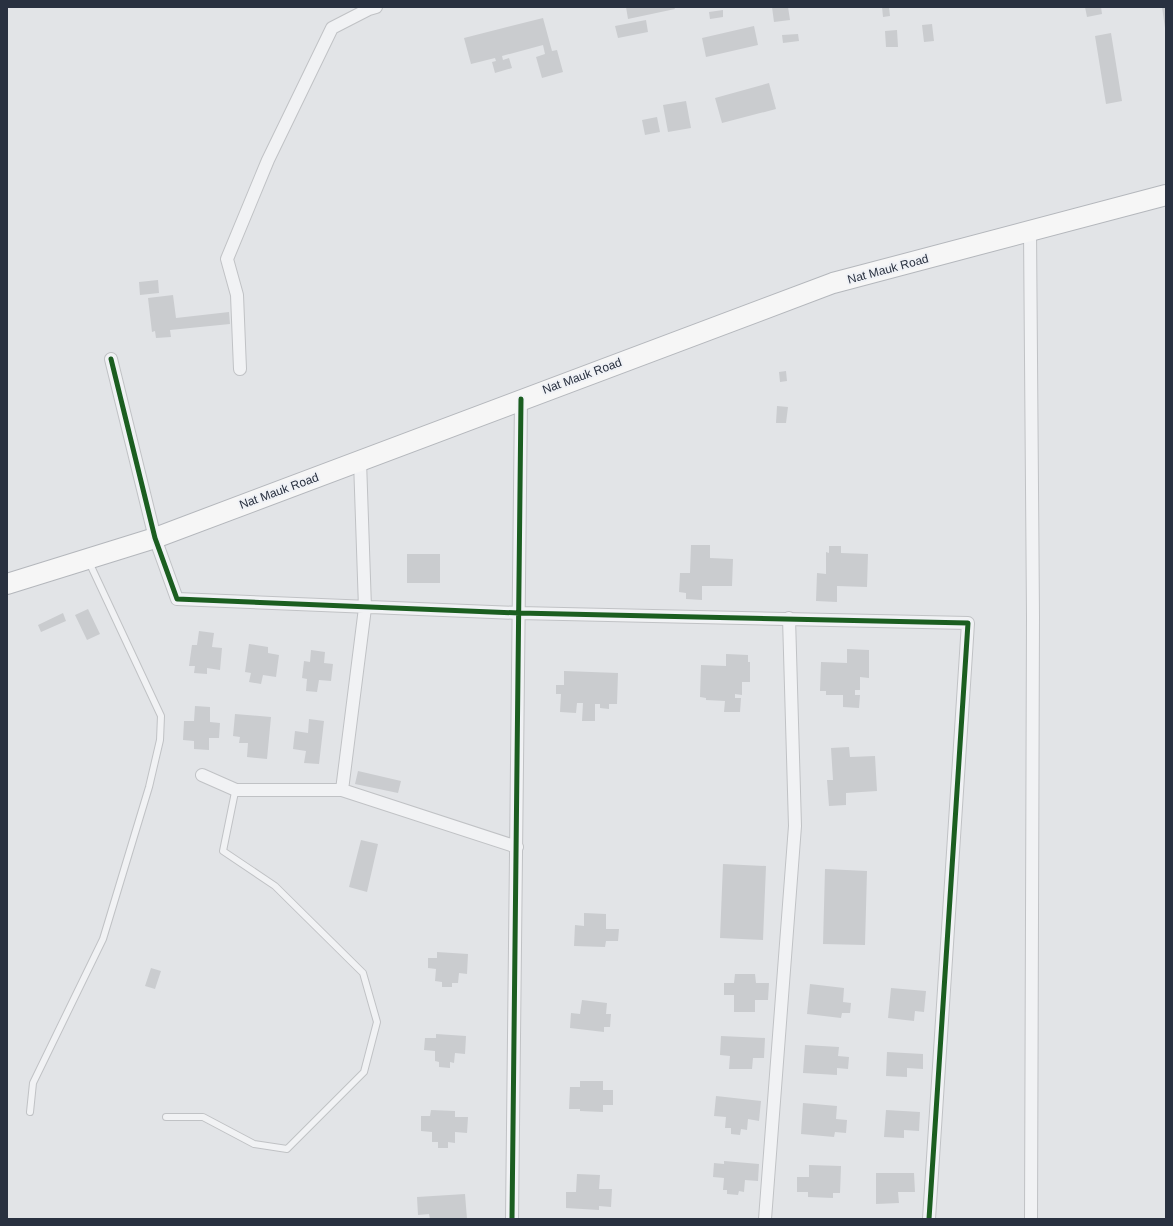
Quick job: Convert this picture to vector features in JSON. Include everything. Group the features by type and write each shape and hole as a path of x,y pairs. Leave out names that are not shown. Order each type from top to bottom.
{"highway":[{"name":"Nat Mauk Road","path":"7,584 155,538 521,399 833,283 1166,194"}],"street":[{"path":"240,369 236,295 227,259 268,160 332,28 369,9 376,7"},
{"path":"1030,230 1034,616 1031,1219"},
{"path":"111,359 155,538 177,599 365,608 519,613 968,623 929,1219"},
{"path":"512,1219 521,399"},
{"path":"342,790 365,608 360,461"},
{"path":"765,1219 795,826 789,618"},
{"path":"202,775 236,790 342,790 517,847"}],"lane":[{"path":"30,1112 33,1083 103,939 149,787 160,740 161,716 88,559"},
{"path":"166,1117 204,1116 254,1144 287,1149 364,1072 377,1022 363,973 275,886 224,851 235,792"}],"building":[{"path":"626,7 674,7 675,9 628,19"},
{"path":"772,7 788,7 790,20 774,22"},
{"path":"882,7 889,7 890,16 883,17"},
{"path":"1085,7 1101,7 1102,14 1087,17"},
{"path":"1162,7 1166,7 1166,28 1165,28"},
{"path":"723,10 723,17 710,19 709,12"},
{"path":"543,18 552,51 557,50 563,72 542,78 536,57 545,54 543,45 502,56 503,60 509,58 512,68 495,73 492,62 496,61 495,58 471,64 464,38"},
{"path":"646,20 648,32 618,38 615,26"},
{"path":"932,24 934,41 924,42 922,25"},
{"path":"754,26 758,45 706,57 702,38"},
{"path":"897,30 898,47 886,47 885,31"},
{"path":"1111,33 1122,101 1106,104 1095,36"},
{"path":"798,34 799,41 783,43 782,35"},
{"path":"769,83 776,109 722,123 715,98"},
{"path":"686,101 691,128 668,132 663,105"},
{"path":"657,117 660,132 645,135 642,120"},
{"path":"158,280 159,293 140,295 139,282"},
{"path":"173,295 176,318 229,312 230,324 170,330 171,337 156,338 155,331 152,332 148,298"},
{"path":"786,371 787,381 780,382 779,372"},
{"path":"777,406 788,407 786,423 776,423"},
{"path":"691,545 710,545 710,558 733,559 732,586 702,586 702,600 686,599 686,593 679,592 680,573 690,573"},
{"path":"829,546 841,546 841,553 868,554 867,587 837,586 837,602 816,601 817,573 826,574 826,552 829,553"},
{"path":"407,554 440,554 440,583 407,583"},
{"path":"88,609 100,634 87,640 75,615"},
{"path":"63,613 66,621 41,632 38,625"},
{"path":"199,631 214,633 212,647 222,648 220,670 207,668 207,674 194,673 195,666 189,666 192,645 197,645"},
{"path":"249,644 268,647 268,653 279,655 276,677 263,675 261,684 249,682 251,673 245,672"},
{"path":"847,649 869,650 869,678 860,677 860,690 855,690 855,695 860,695 859,708 843,707 843,695 826,695 826,691 820,691 821,662 847,663"},
{"path":"311,650 325,652 324,663 333,664 331,681 319,680 317,692 306,691 307,679 302,678 304,661 310,662"},
{"path":"726,654 748,655 748,662 750,662 750,682 742,682 742,695 735,694 735,698 741,698 740,712 724,712 725,701 706,700 706,698 700,697 701,665 726,666"},
{"path":"564,671 618,673 617,704 609,704 609,709 600,708 600,704 595,704 595,721 582,721 583,703 577,703 576,713 560,712 561,694 556,694 556,685 564,685"},
{"path":"195,706 210,707 210,722 220,723 219,738 209,738 209,750 194,749 194,741 183,740 184,721 194,721"},
{"path":"235,714 271,717 267,759 247,757 248,743 239,743 240,737 233,736"},
{"path":"309,719 324,721 319,764 304,763 306,751 293,749 295,731 308,733"},
{"path":"849,747 850,757 875,756 877,791 846,793 846,805 829,806 827,780 833,780 831,748"},
{"path":"358,771 401,781 398,793 355,784"},
{"path":"361,840 378,844 367,892 349,887"},
{"path":"723,864 766,866 763,940 720,938"},
{"path":"825,869 867,871 865,945 823,944"},
{"path":"584,913 606,914 606,929 619,929 618,941 606,941 605,947 574,946 575,925 584,926"},
{"path":"437,952 468,954 467,974 459,973 458,983 452,983 452,987 442,987 442,982 435,981 436,969 428,968 428,958 437,958"},
{"path":"151,968 161,971 155,989 145,986"},
{"path":"735,974 755,974 756,983 769,983 768,1000 755,1000 755,1012 734,1012 734,995 724,995 724,983 734,983"},
{"path":"810,984 844,988 843,1002 851,1003 850,1013 842,1013 841,1018 807,1014"},
{"path":"891,988 926,991 924,1012 915,1011 914,1021 888,1018"},
{"path":"582,1000 607,1003 606,1014 611,1014 610,1027 604,1027 604,1032 570,1028 571,1013 580,1014"},
{"path":"436,1034 466,1036 465,1054 455,1053 454,1063 450,1062 450,1068 439,1067 439,1062 435,1061 435,1051 424,1050 425,1038 436,1038"},
{"path":"721,1036 765,1038 764,1058 753,1058 752,1069 729,1069 730,1056 720,1055"},
{"path":"805,1045 839,1047 838,1056 849,1057 848,1069 837,1068 837,1075 803,1073"},
{"path":"887,1052 923,1054 923,1069 907,1068 907,1077 886,1076"},
{"path":"580,1081 603,1081 603,1090 613,1090 613,1105 603,1105 603,1112 569,1109 570,1087 580,1087"},
{"path":"716,1096 761,1101 759,1121 748,1119 747,1130 741,1129 740,1135 731,1134 731,1128 725,1128 726,1117 714,1116"},
{"path":"803,1103 837,1106 836,1119 847,1120 846,1133 835,1132 834,1137 801,1134"},
{"path":"431,1110 455,1111 455,1117 468,1117 467,1133 455,1132 455,1143 448,1142 448,1148 438,1148 438,1142 432,1142 432,1132 421,1131 421,1116 430,1116"},
{"path":"886,1110 920,1112 919,1131 904,1130 904,1138 884,1137"},
{"path":"724,1161 759,1164 758,1181 745,1180 744,1192 739,1191 738,1195 727,1194 727,1190 723,1190 724,1178 713,1177 714,1163 724,1164"},
{"path":"809,1165 841,1166 840,1193 833,1193 833,1198 808,1197 808,1192 797,1192 797,1177 809,1177"},
{"path":"876,1173 914,1173 915,1192 898,1192 899,1203 876,1204"},
{"path":"577,1174 600,1175 599,1189 612,1189 611,1207 599,1206 599,1210 566,1208 566,1192 576,1192"},
{"path":"465,1194 467,1219 430,1219 429,1214 418,1215 417,1197"}],"cycle path":[{"path":"111,359 155,538 177,599 519,613 968,623 929,1219"},
{"path":"512,1219 521,399"}]}
